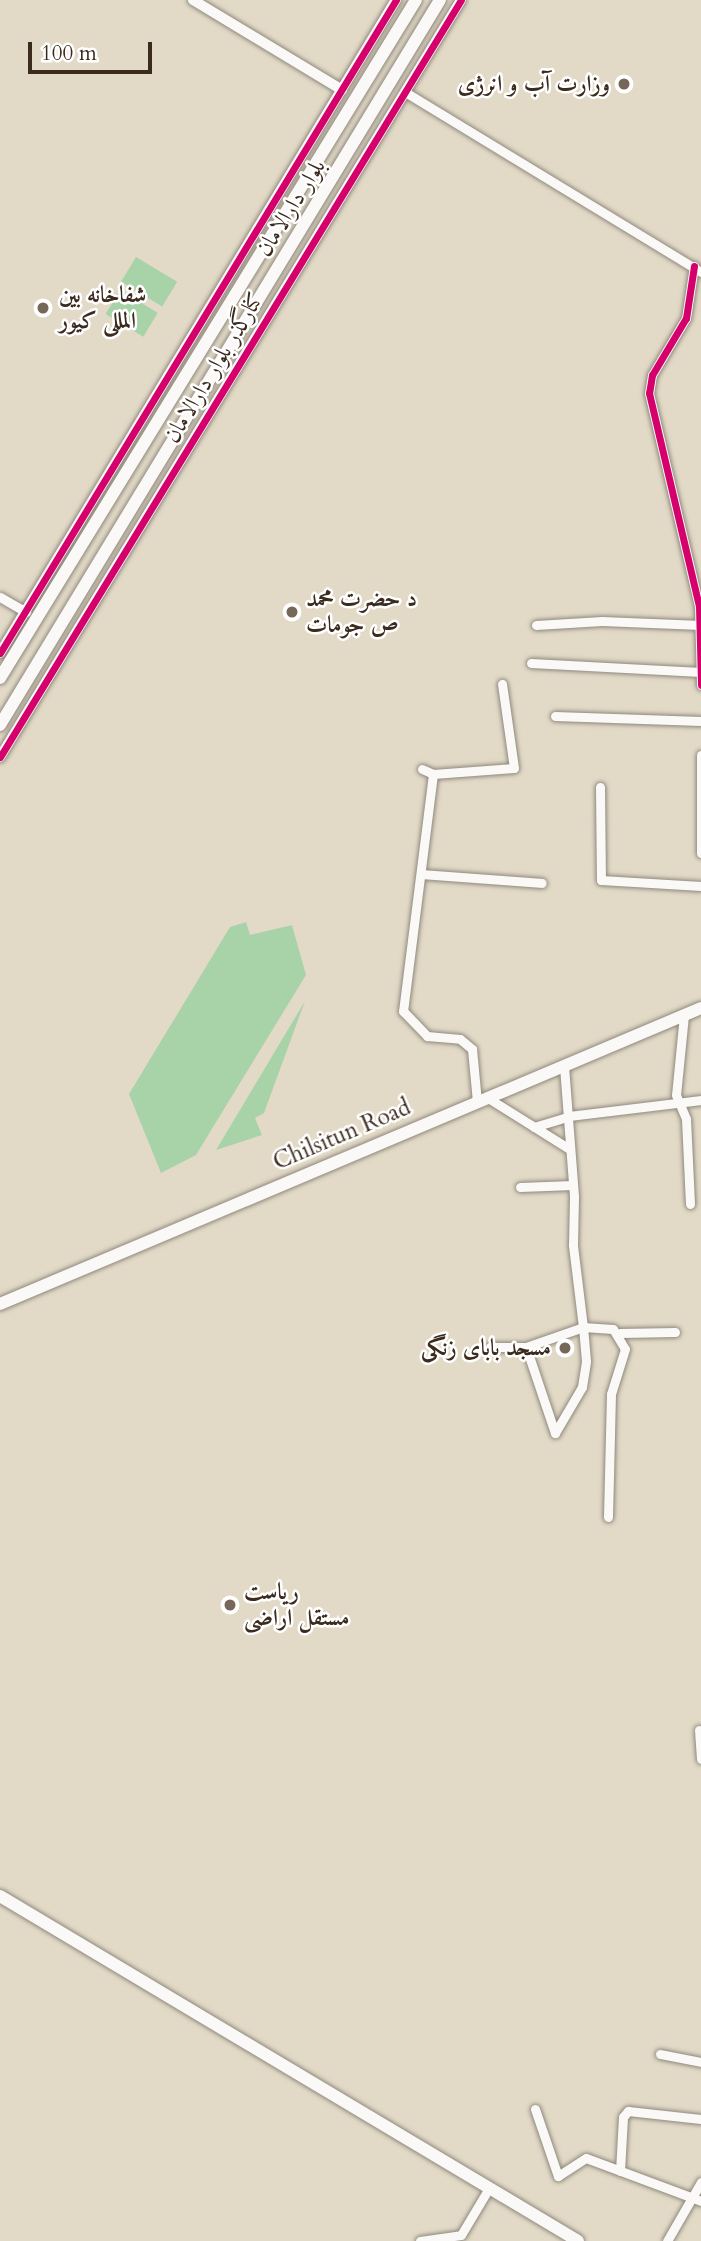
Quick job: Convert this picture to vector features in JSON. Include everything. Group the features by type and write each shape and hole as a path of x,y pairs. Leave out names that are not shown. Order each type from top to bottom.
{"main road":[{"name":"بلوار دارالامان","path":"0,678 31,616 416,0"},
{"name":"بلوار دارالامان","path":"0,725 440,0"},
{"path":"31,616 60,625"},
{"name":"Chilsitun Road","path":"0,1304 701,1008"},
{"path":"0,1896 578,2241"}],"street":[{"path":"193,0 342,90"},
{"name":"کنارگذر بلوار دارالامان","path":"0,653 31,616 396,0"},
{"name":"کنارگذر بلوار دارالامان","path":"0,757 461,0"},
{"path":"405,92 697,269 686,318 652,375 649,393 693,573 701,625 701,685"},
{"path":"0,597 31,616"},
{"path":"536,625 602,621 701,625"},
{"path":"60,625 82,622"},
{"path":"531,663 701,672"},
{"path":"422,769 433,774 514,768 502,684"},
{"path":"555,716 701,721"},
{"path":"701,755 701,853"},
{"path":"433,774 403,1011 428,1036 460,1039 472,1049 483,1100 568,1148"},
{"path":"600,787 601,880 701,886"},
{"path":"422,874 542,883"},
{"path":"684,1015 678,1102 686,1119 691,1157 690,1205"},
{"path":"526,1348 555,1433 582,1387 586,1360 573,1245 573,1185 568,1148 569,1116 564,1065"},
{"path":"534,1127 569,1116 701,1100"},
{"path":"520,1187 573,1185"},
{"path":"490,1348 526,1348 583,1327 608,1327 620,1333 675,1332"},
{"path":"608,1517 611,1394 625,1349 620,1333"},
{"path":"699,1730 701,1759"},
{"path":"660,2054 701,2062"},
{"path":"535,2109 555,2174 561,2175 586,2158 701,2202"},
{"path":"620,2171 623,2117 628,2111 701,2119"},
{"path":"667,2241 701,2182"},
{"path":"420,2241 461,2235 489,2188"}],"green space":[{"path":"136,257 177,282 162,307 121,282"},
{"path":"120,290 158,313 143,337 106,314"},
{"path":"246,922 250,935 292,925 306,975 196,1155 161,1173 129,1094 230,927"},
{"path":"305,1001 264,1113 255,1118 262,1135 216,1150"}],"cycle path":[{"path":"0,653 396,0"},
{"path":"0,757 461,0"},
{"path":"694,266 686,318 652,375 649,393 699,606 701,685"}],"place":[{"name":"وزارت آب و انرژی","path":"624,84"},
{"name":"شفاخانه بین المللی کیور","path":"43,308"},
{"name":"د حضرت محمد ص جومات","path":"292,612"},
{"name":"مسجد بابای زنگی","path":"565,1348"},
{"name":"ریاست مستقل اراضی","path":"230,1605"}]}
